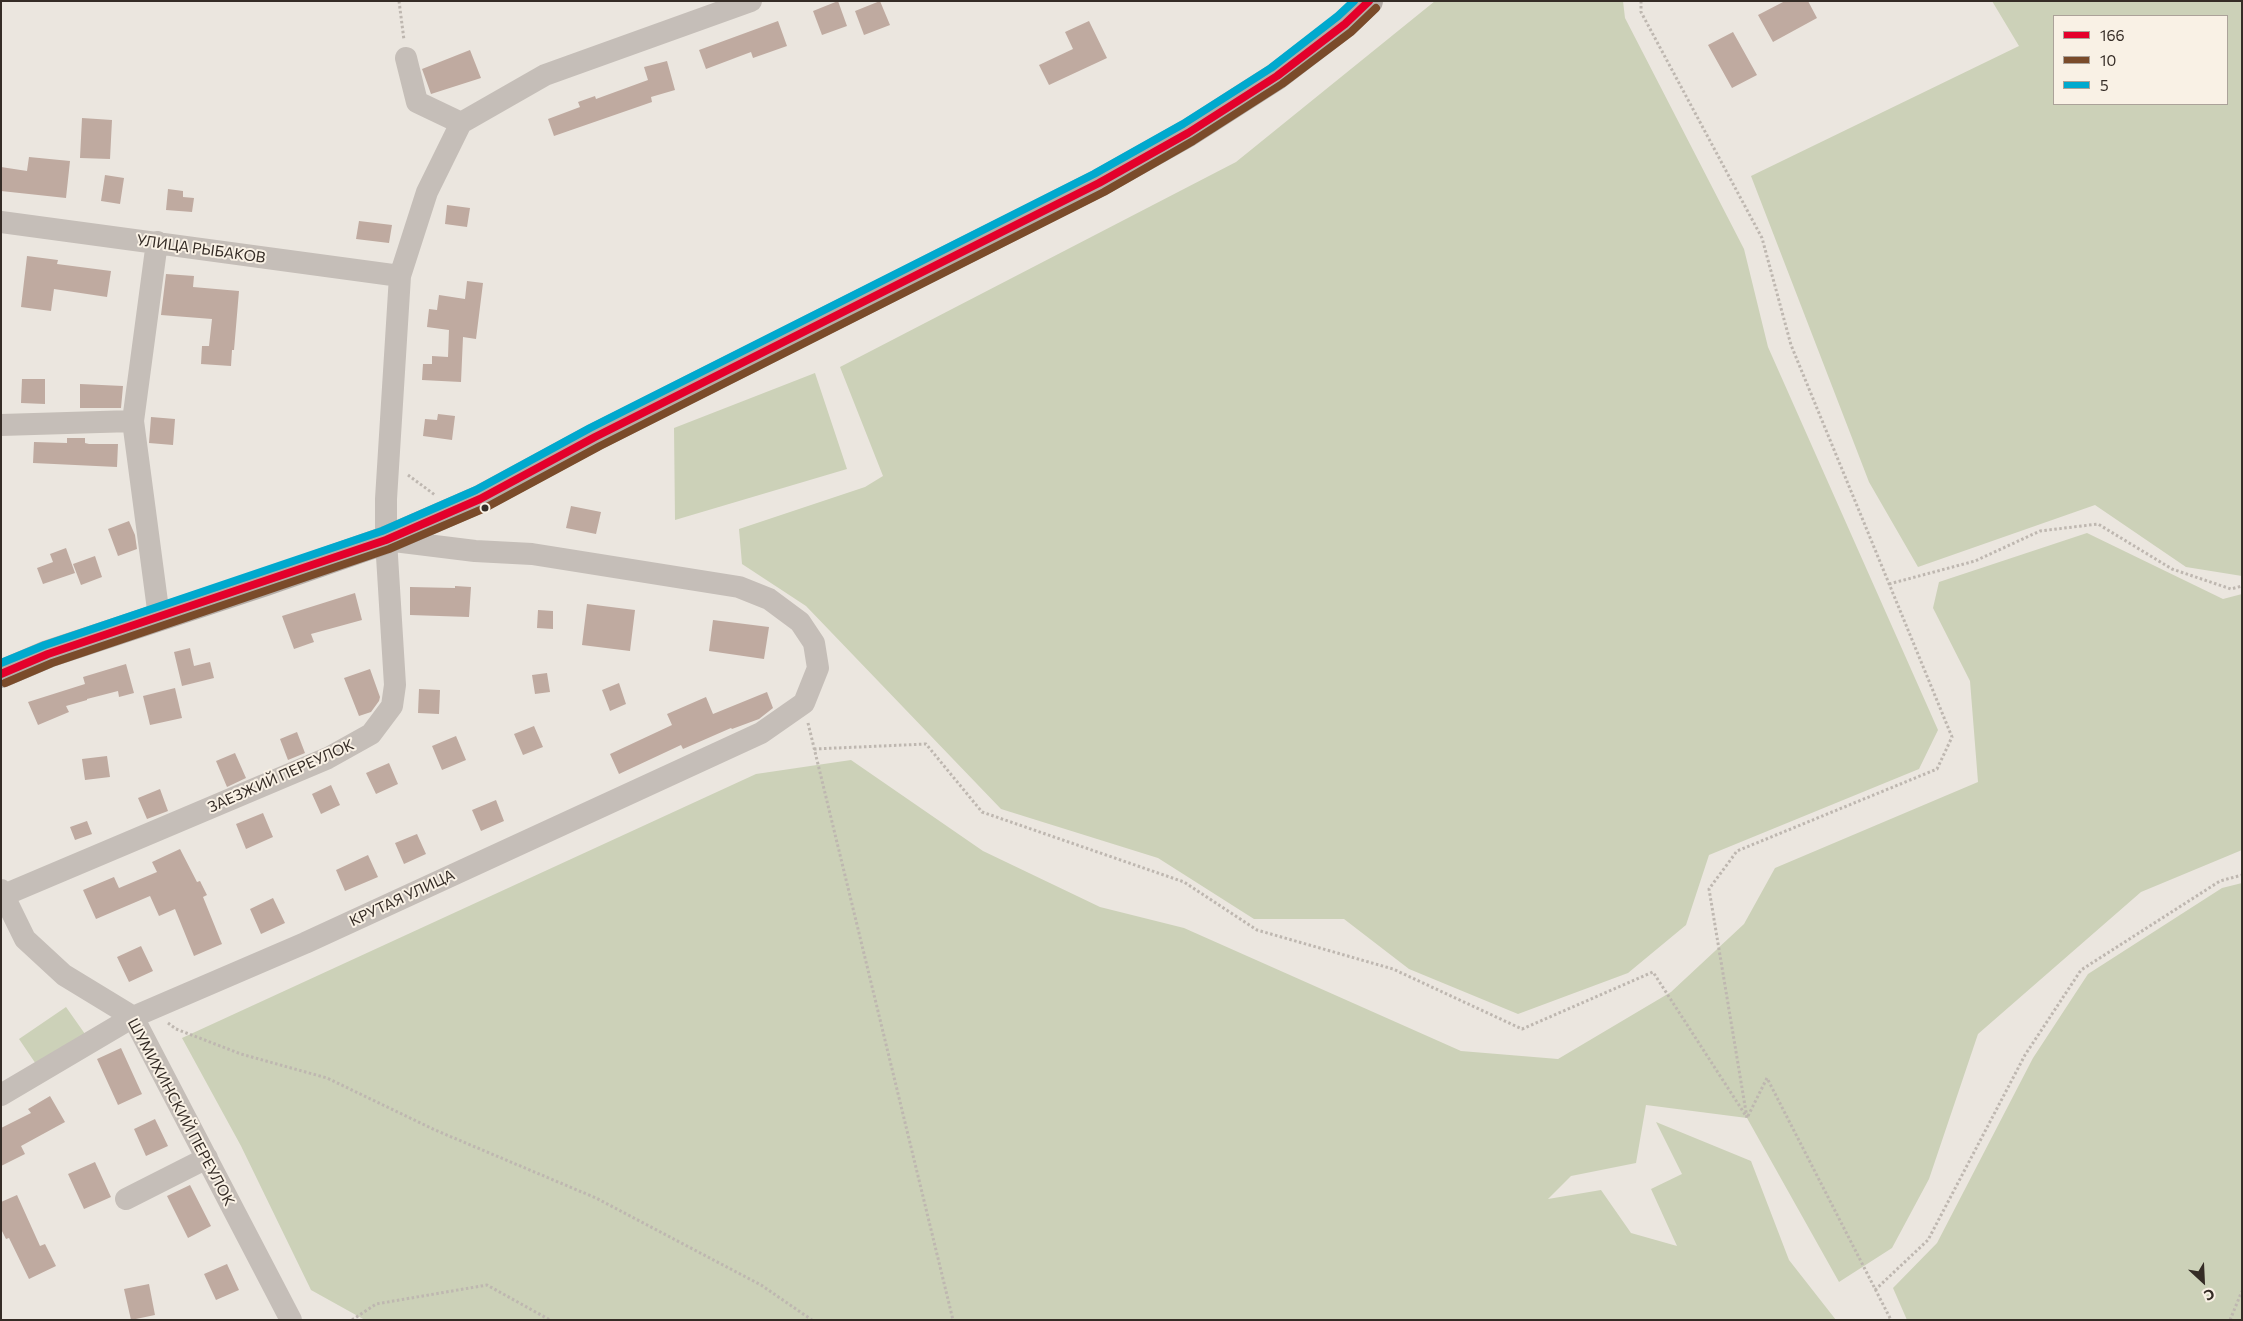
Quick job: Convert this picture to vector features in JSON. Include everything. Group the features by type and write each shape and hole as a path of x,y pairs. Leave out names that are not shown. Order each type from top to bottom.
{"main road":[{"path":"1,674 48,654 386,540 480,500 595,437 1099,183 1188,133 1276,76 1345,24 1369,1"}],"street":[{"path":"406,58 417,102 461,123 545,75 751,1"},
{"name":"ЗАЕЗЖИЙ ПЕРЕУЛОК","path":"3,892 328,758 371,734 392,706 395,685 386,540 400,276 427,192 461,123"},
{"name":"УЛИЦА РЫБАКОВ","path":"1,222 400,276"},
{"path":"157,242 133,421 159,617"},
{"path":"1,425 133,421"},
{"path":"386,540 476,551 541,555 739,587 769,599 800,622 814,643 818,668 804,703"},
{"name":"КРУТАЯ УЛИЦА","path":"1,1095 142,1013 305,943 761,733 804,703"},
{"name":"ШУМИХИНСКИЙ ПЕРЕУЛОК","path":"3,892 26,940 64,975 142,1013 207,1158 291,1320"},
{"path":"126,1199 207,1158"}],"path":[{"path":"399,1 406,58"},
{"path":"1641,1 1641,12 1762,238 1791,345 1952,737 1937,769 1737,851 1709,889 1747,1118"},
{"path":"389,456 410,477 440,498"},
{"path":"1889,584 1975,560 2040,531 2098,524 2172,569 2231,589 2242,586"},
{"path":"804,703 953,1320"},
{"path":"814,749 926,744 982,812 1184,882 1257,930 1393,969 1522,1029 1653,972 1747,1118"},
{"path":"1875,1290 1928,1240 2025,1055 2081,970 2220,881 2242,875"},
{"path":"142,1013 176,1029 242,1054 326,1078 435,1130 596,1198 761,1285 812,1320"},
{"path":"1747,1118 1767,1078 1891,1320"},
{"path":"352,1320 376,1304 487,1285 550,1320"},
{"path":"2230,1320 2242,1291"}],"green space":[{"path":"1435,1 1623,1 1625,18 1744,249 1768,347 1938,730 1919,769 1709,855 1686,925 1628,973 1518,1014 1409,969 1344,919 1254,919 1158,858 1001,809 806,606 742,564 739,529 865,487 883,476 840,367 1236,162"},
{"path":"1992,1 2242,1 2242,576 2186,567 2095,505 1918,567 1869,482 1751,176 2019,46"},
{"path":"815,373 847,469 675,520 674,428"},
{"path":"2087,533 2223,599 2242,594 2242,850 2141,892 1978,1034 1929,1179 1892,1248 1839,1282 1747,1118 1646,1105 1636,1163 1571,1176 1548,1199 1601,1190 1631,1233 1677,1246 1651,1189 1682,1174 1656,1122 1751,1161 1789,1260 1836,1320 365,1320 311,1290 241,1146 182,1038 756,774 851,760 983,851 1100,907 1184,928 1461,1051 1558,1059 1671,992 1744,924 1775,868 1978,782 1970,681 1933,608 1939,582"},
{"path":"2242,883 2242,1320 1907,1320 1893,1288 1937,1243 2033,1058 2088,974 2222,888"},
{"path":"66,1007 85,1034 38,1067 19,1039"}],"building":[{"path":"838,1 847,26 822,35 813,11"},
{"path":"880,1 890,25 864,35 855,11"},
{"path":"1785,1 1808,1 1817,18 1773,42 1758,15"},
{"path":"778,21 787,46 753,58 751,52 706,69 699,50"},
{"path":"1089,21 1107,58 1049,85 1039,65 1073,49 1065,32"},
{"path":"1733,32 1757,75 1732,88 1708,45"},
{"path":"470,50 481,78 431,94 422,69"},
{"path":"667,61 675,90 651,97 652,102 554,136 548,119 580,107 578,102 595,96 596,99 648,80 644,67"},
{"path":"82,118 112,120 110,159 80,158"},
{"path":"29,157 70,161 66,198 1,191 1,167 27,171"},
{"path":"105,175 124,178 120,204 101,201"},
{"path":"168,189 183,191 183,197 194,198 192,212 166,210"},
{"path":"447,205 470,208 467,227 445,224"},
{"path":"359,221 392,225 389,243 356,239"},
{"path":"27,256 58,260 57,264 111,271 107,297 54,289 51,311 21,307"},
{"path":"166,274 194,276 193,287 239,291 231,366 201,364 202,346 209,346 212,319 161,315"},
{"path":"467,281 483,283 476,339 463,337 461,382 422,380 423,364 432,364 432,356 448,357 449,330 427,327 429,309 437,310 439,295 465,299"},
{"path":"22,379 45,379 45,404 21,403"},
{"path":"80,384 123,386 121,408 80,408"},
{"path":"438,414 455,416 452,440 423,436 425,419 437,420"},
{"path":"151,417 175,419 173,445 149,443"},
{"path":"67,438 85,438 85,443 89,444 118,444 117,467 33,463 34,442 67,443"},
{"path":"571,506 601,512 596,534 566,528"},
{"path":"129,521 135,535 137,549 118,556 108,529"},
{"path":"66,548 75,573 43,584 37,568 53,562 50,554"},
{"path":"95,556 102,577 81,585 73,564"},
{"path":"455,586 471,587 469,617 410,615 410,587 455,588"},
{"path":"355,593 362,620 311,634 314,642 294,649 282,616"},
{"path":"587,604 635,610 630,651 582,645"},
{"path":"538,610 553,611 553,629 537,628"},
{"path":"713,620 769,627 764,659 709,651"},
{"path":"190,648 194,666 210,662 214,678 182,686 174,652"},
{"path":"126,664 134,693 119,697 118,691 66,706 69,712 38,725 28,702 85,684 83,677"},
{"path":"370,669 380,697 371,712 359,716 344,678"},
{"path":"547,673 550,692 535,694 532,675"},
{"path":"619,683 626,704 610,711 602,690"},
{"path":"175,688 182,718 150,725 143,696"},
{"path":"419,689 440,690 439,714 418,713"},
{"path":"767,692 773,708 759,719 731,728 683,749 681,745 619,774 610,754 672,725 667,714 706,697 713,714"},
{"path":"534,726 543,747 523,755 514,734"},
{"path":"297,732 305,753 288,760 280,739"},
{"path":"456,736 466,760 442,770 432,746"},
{"path":"235,753 246,778 227,787 216,761"},
{"path":"107,756 110,777 85,780 82,759"},
{"path":"389,763 398,784 376,794 366,773"},
{"path":"331,785 340,805 321,814 312,794"},
{"path":"160,789 168,811 147,819 138,798"},
{"path":"496,800 504,821 481,831 472,810"},
{"path":"263,813 273,837 246,849 236,824"},
{"path":"87,821 92,834 75,840 70,827"},
{"path":"417,834 426,854 404,864 395,843"},
{"path":"180,849 197,882 200,881 207,895 203,897 222,944 194,956 175,909 159,916 150,896 96,919 83,890 114,877 119,888 157,872 152,862"},
{"path":"368,855 378,877 345,891 336,870"},
{"path":"273,898 285,923 261,934 250,909"},
{"path":"141,946 153,971 129,982 117,957"},
{"path":"121,1048 142,1094 118,1105 97,1059"},
{"path":"50,1096 65,1122 21,1146 25,1154 1,1166 1,1128 31,1113 28,1109"},
{"path":"155,1119 168,1146 146,1156 134,1129"},
{"path":"95,1162 111,1197 84,1209 68,1174"},
{"path":"190,1185 211,1226 188,1238 167,1196"},
{"path":"17,1195 40,1246 45,1244 56,1266 29,1279 9,1238 6,1239 1,1229 1,1202"},
{"path":"227,1264 239,1290 216,1300 204,1274"},
{"path":"149,1284 155,1315 131,1320 124,1289"}],"transit line":[{"name":"5","path":"1,663 45,645 382,531 476,490 590,428 1094,174 1183,124 1271,68 1338,16 1354,1"},
{"name":"166","path":"1,674 48,654 386,540 480,499 595,437 1099,183 1188,133 1277,76 1345,24 1369,1"},
{"name":"10","path":"5,683 52,663 389,549 485,508 600,446 1104,192 1193,141 1282,84 1351,32 1376,8"}]}
